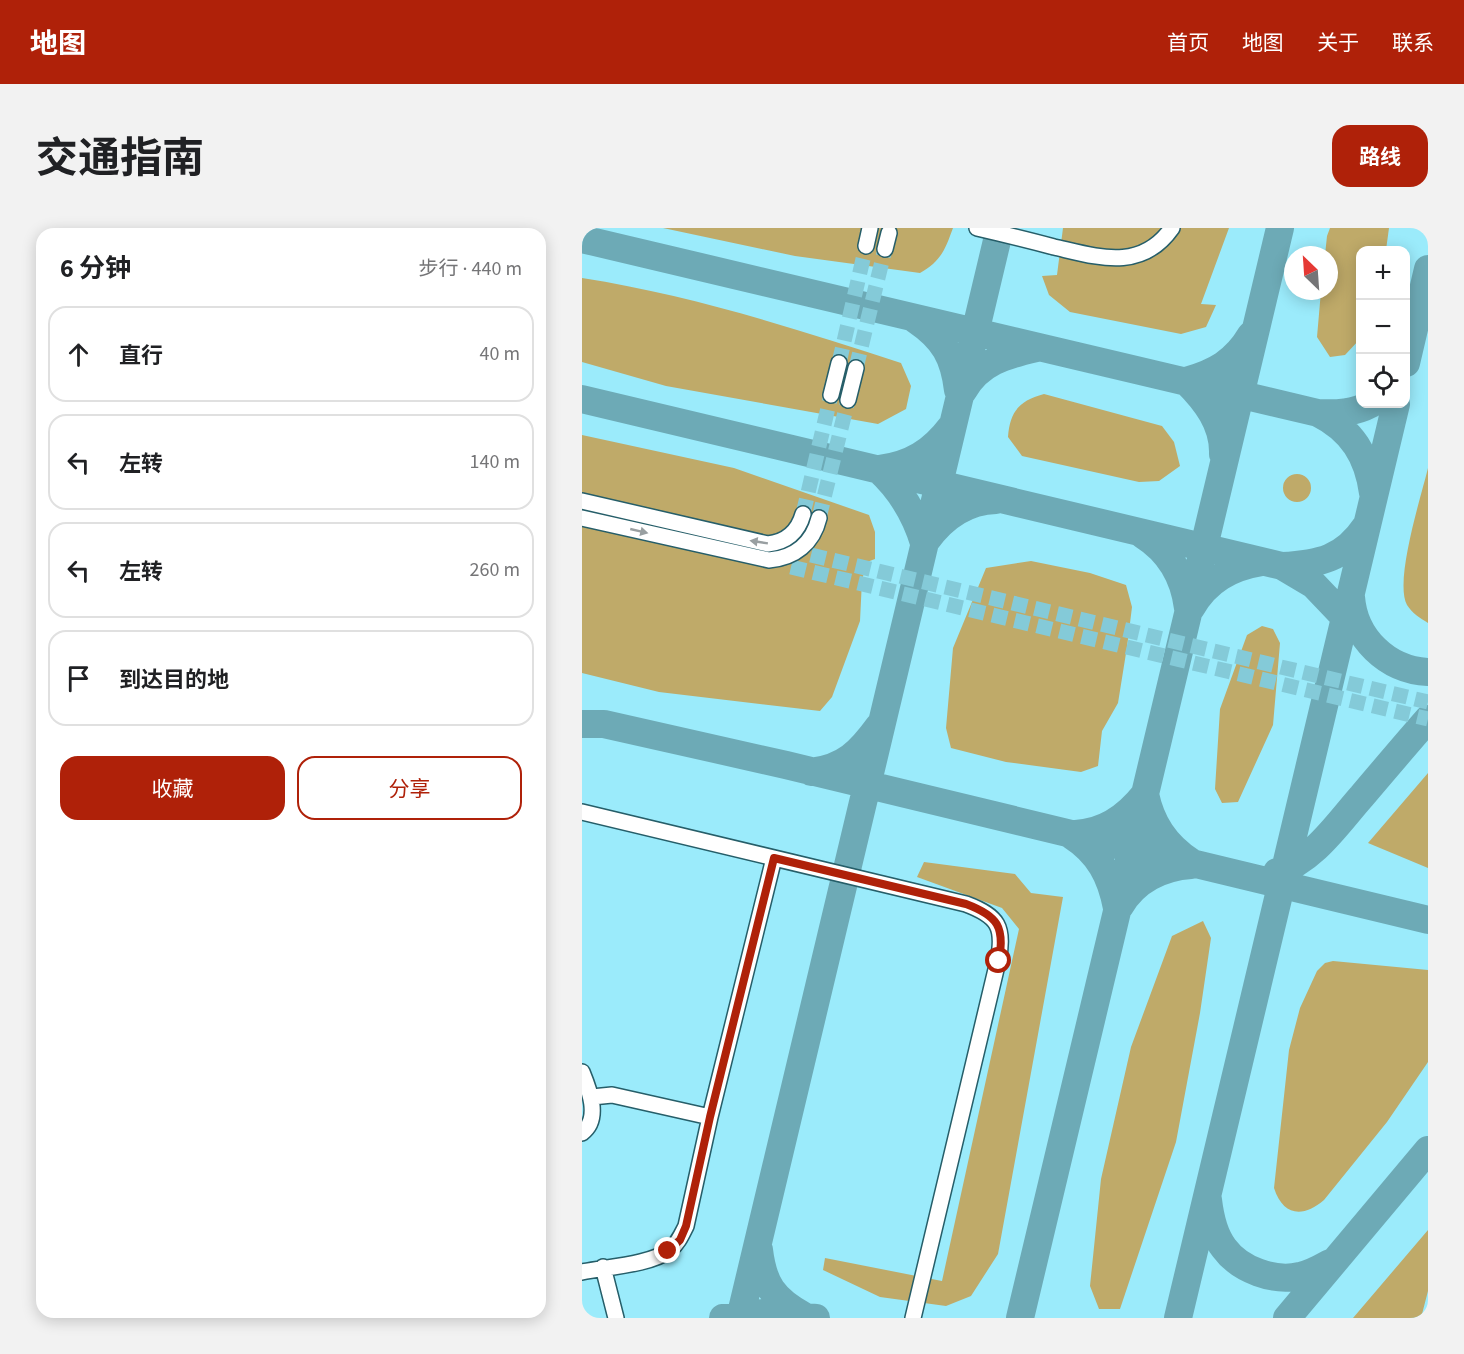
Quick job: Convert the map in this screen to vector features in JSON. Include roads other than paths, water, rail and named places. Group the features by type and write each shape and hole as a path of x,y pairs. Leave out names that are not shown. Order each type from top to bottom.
{"lane":[{"path":"866,246 870,228"},
{"path":"977,228 1112,259 1140,255 1152,249 1163,241 1172,228"},
{"path":"885,249 889,233"},
{"path":"831,395 839,363"},
{"path":"848,400 856,368"},
{"path":"582,501 768,544 781,541 792,533 803,514"},
{"path":"582,518 770,560 788,556 804,546 815,531 819,518"},
{"path":"582,812 966,904 980,909 997,924 1002,942 999,961 913,1318"},
{"path":"582,1272 646,1260 668,1251 680,1240 686,1226 710,1117 774,858"},
{"path":"582,1072 592,1097 591,1119 582,1133"},
{"path":"592,1097 612,1095 710,1117"},
{"path":"603,1267 616,1318"}],"tunnel":[{"path":"839,363 866,246"},
{"path":"856,368 885,249"},
{"path":"803,514 831,395"},
{"path":"819,518 848,400"},
{"path":"811,555 1428,702"},
{"path":"791,567 1428,719"}]}
